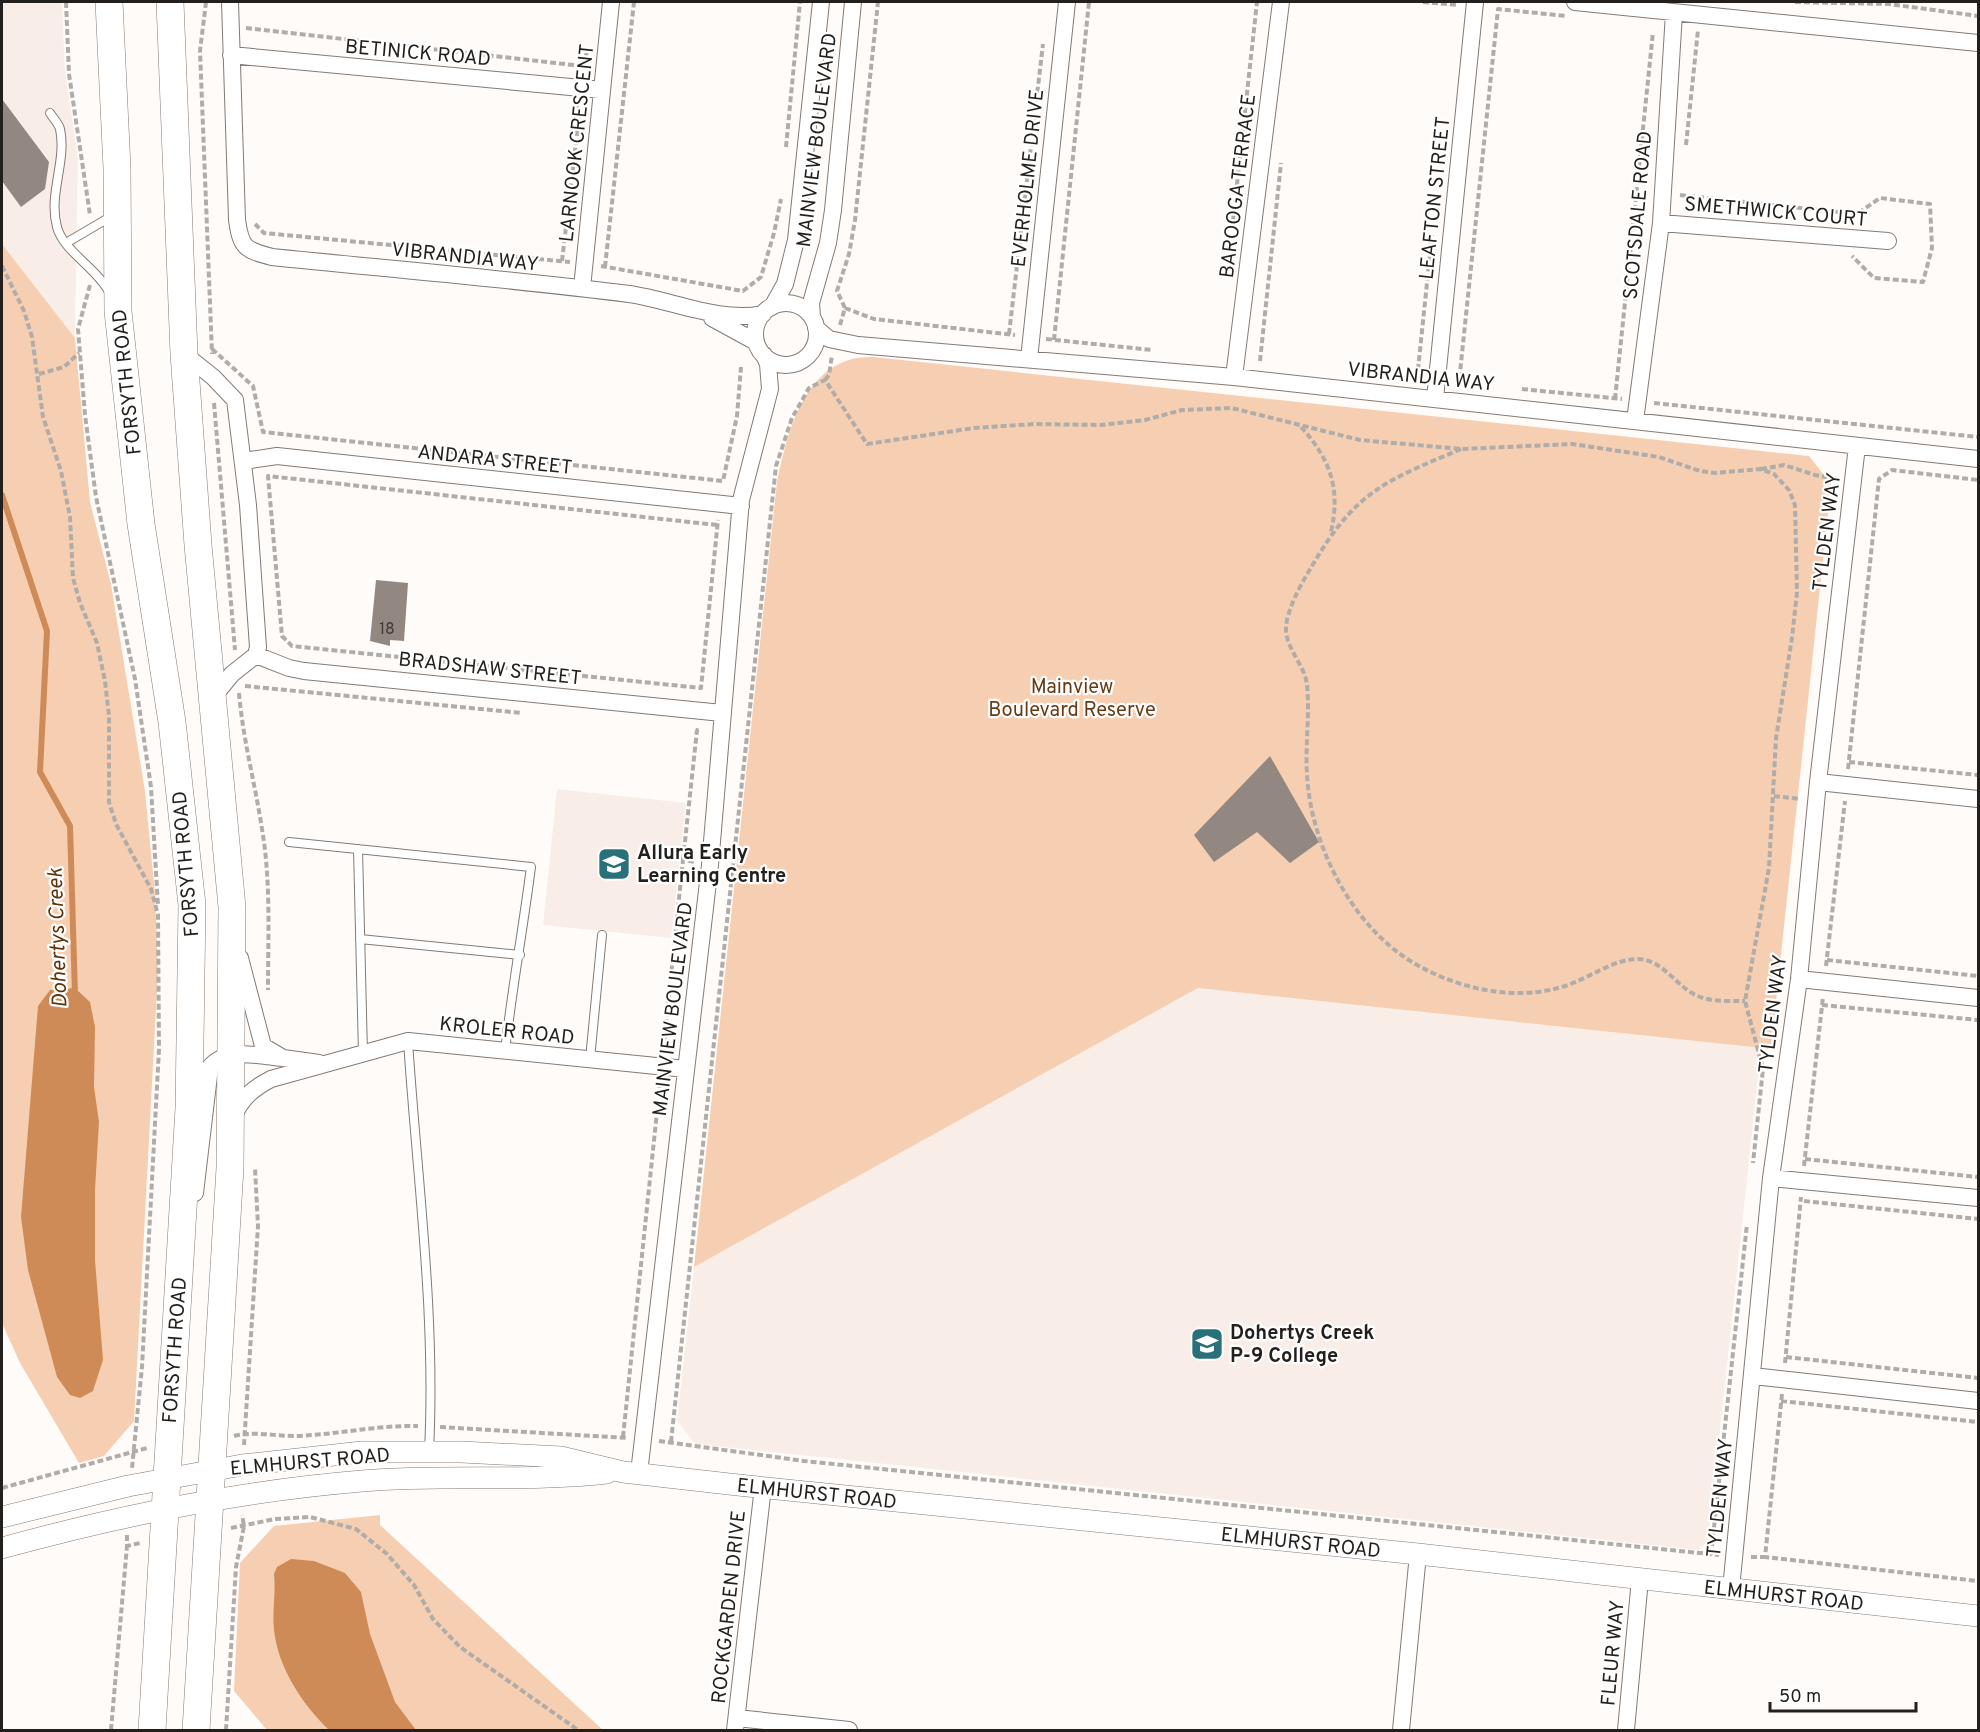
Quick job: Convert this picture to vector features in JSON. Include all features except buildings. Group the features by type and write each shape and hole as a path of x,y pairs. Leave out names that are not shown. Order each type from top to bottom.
{"highway":[{"name":"FORSYTH ROAD","path":"109,2 118,213 118,311 141,524 172,722 192,905 189,1108 152,1731"},
{"name":"FORSYTH ROAD","path":"170,2 184,354 198,545 214,696 232,907 231,1121 196,1731"}],"street":[{"path":"230,2 238,56"},
{"name":"LARNOOK CRESCENT","path":"582,288 611,2"},
{"name":"MAINVIEW BOULEVARD","path":"767,310 784,284 800,218 820,2"},
{"name":"MAINVIEW BOULEVARD","path":"814,322 813,293 826,251 832,210 853,2"},
{"name":"EVERHOLME DRIVE","path":"1029,359 1067,2"},
{"name":"BAROOGA TERRACE","path":"1234,377 1281,2"},
{"name":"LEAFTON STREET","path":"1436,399 1475,2"},
{"path":"1575,2 1978,43"},
{"name":"SCOTSDALE ROAD","path":"1635,421 1661,223 1674,13"},
{"name":"BETINICK ROAD","path":"238,56 602,90"},
{"name":"VIBRANDIA WAY","path":"238,56 237,220 240,240 247,249 272,257 582,288 640,296 734,315 767,310"},
{"name":"SMETHWICK COURT","path":"1661,223 1888,241"},
{"path":"794,304 804,309 814,322 816,342 804,359 780,364 760,349 756,327 767,310 794,304"},
{"name":"VIBRANDIA WAY","path":"680,305 731,326 760,349"},
{"name":"VIBRANDIA WAY","path":"814,322 830,339 858,345 1234,377 1978,459"},
{"name":"VIBRANDIA WAY","path":"804,359 858,345"},
{"name":"MAINVIEW BOULEVARD","path":"631,1472 686,1069 710,865 741,506 752,451 770,389 768,364 760,349"},
{"path":"184,354 213,377 235,400 244,461 259,635 256,655 232,674 214,696"},
{"name":"MAINVIEW BOULEVARD","path":"766,408 784,375 804,359"},
{"name":"TYLDEN WAY","path":"1731,1589 1771,1178 1799,980 1818,782 1857,446"},
{"name":"ANDARA STREET","path":"244,461 277,456 741,506"},
{"name":"BRADSHAW STREET","path":"256,655 289,668 304,671 722,712"},
{"path":"1818,782 1978,799"},
{"path":"232,907 242,966 263,1046 283,1058"},
{"path":"1799,980 1978,998"},
{"name":"KROLER ROAD","path":"231,1121 240,1101 253,1088 326,1063 408,1041 686,1069"},
{"path":"179,1270 197,1184 207,1077 210,1067 217,1058 232,1054 326,1063"},
{"path":"1771,1178 1978,1198"},
{"path":"1753,1376 1978,1401"},
{"name":"ELMHURST ROAD","path":"2,1517 166,1479 362,1452 561,1457 631,1472 763,1487 1418,1554 1978,1616"},
{"name":"ELMHURST ROAD","path":"2,1548 210,1502 362,1481 462,1477 560,1479 631,1472"},
{"name":"ROCKGARDEN DRIVE","path":"736,1724 763,1487"},
{"path":"1401,1731 1418,1554"},
{"name":"FLEUR WAY","path":"1626,1731 1640,1579"},
{"path":"736,1724 849,1731"}],"lane":[{"path":"50,113 60,128 60,153 53,202 57,229 66,243 102,278 118,311"},
{"path":"66,243 118,213"},
{"path":"289,842 531,867 520,955 514,972 505,1051"},
{"path":"358,849 363,1054"},
{"path":"590,1059 602,935"},
{"path":"360,939 520,955"},
{"path":"408,1041 419,1197 430,1294 429,1452"}],"path":[{"path":"66,2 69,74 93,228"},
{"path":"605,267 634,2"},
{"path":"785,152 800,2"},
{"path":"878,2 855,220 837,291 844,308 874,318 1031,338 1160,351"},
{"path":"1054,340 1089,2"},
{"path":"1232,238 1257,2"},
{"path":"1795,2 1889,4 1978,16"},
{"path":"238,56 245,20"},
{"path":"1615,399 1654,26"},
{"path":"245,28 582,66"},
{"path":"1008,335 1043,37"},
{"path":"562,261 579,117 576,113 582,66 588,43"},
{"path":"1260,361 1282,152"},
{"path":"254,213 254,223 264,233 562,261 743,291 761,277 774,233 782,187"},
{"path":"93,269 78,329 80,352 96,497 135,679 151,787 158,915"},
{"path":"212,349 253,386 263,432 723,481 737,416 741,367"},
{"path":"39,375 64,367 80,352"},
{"path":"1237,358 1271,363"},
{"path":"1406,377 1460,382"},
{"path":"671,1442 735,868 776,466 792,418 808,388 825,380 867,444 974,428 1034,424 1101,425 1145,420 1182,410 1232,408 1360,440 1462,449 1572,444 1659,457 1701,471 1760,469 1784,465 1815,476 1878,485"},
{"path":"1300,426 1325,458 1332,475 1335,496 1331,535"},
{"path":"1462,449 1390,480 1347,513 1303,581 1287,619 1288,644 1307,683 1307,777 1311,808 1332,869 1372,928 1392,948 1417,965 1469,986 1519,993 1540,991 1570,984 1623,960 1640,959 1656,963 1700,997 1745,1001"},
{"path":"1753,1164 1763,1069 1745,1001 1769,868 1776,738 1797,592 1795,505 1789,490 1774,474 1760,469"},
{"path":"1978,480 1892,470 1878,479 1765,1557 1978,1581"},
{"path":"268,476 422,493 717,525 701,688 292,646 282,636 268,476"},
{"path":"239,685 532,714"},
{"path":"623,1437 697,730 685,729"},
{"path":"1849,762 1978,774"},
{"path":"682,860 735,868"},
{"path":"1827,960 1978,976"},
{"path":"1822,1005 1978,1020"},
{"path":"1805,1159 1978,1178"},
{"path":"1801,1201 1978,1219"},
{"path":"1711,1555 1747,1223"},
{"path":"1786,1357 1978,1378"},
{"path":"1781,1401 1978,1422"},
{"path":"111,1731 126,1546"}],"shaded area":[{"path":"2,2 62,2 65,71 78,158 75,338 2,244"},
{"name":"Allura Early Learning Centre","path":"557,789 686,803 671,938 543,925"},
{"path":"75,988 90,1002 95,1027 94,1087 99,1122 95,1190 95,1260 103,1360 93,1391 80,1398 70,1395 57,1377 28,1270 21,1217 38,1006 50,990"},
{"name":"Dohertys Creek P-9 College","path":"1198,988 1761,1048 1708,1542 1699,1550 695,1444 677,1421 694,1267"},
{"path":"291,1559 314,1561 345,1573 361,1592 370,1634 395,1702 416,1730 329,1730 301,1697 286,1672 276,1644 274,1630 274,1574 277,1567"}],"green space":[{"path":"2,244 75,338 90,502 111,584 145,791 155,894 158,971 134,1421 104,1456 79,1463 20,1363 2,1323"},
{"name":"Mainview Boulevard Reserve","path":"873,357 1809,456 1831,484 1771,1049 1198,988 694,1267 777,482 787,440 795,419 804,399 816,382 831,368 850,360"},
{"path":"380,1515 380,1525 603,1730 267,1730 234,1691 240,1563 274,1526"}],"waterway":[{"name":"Dohertys Creek","path":"2,495 47,631 40,772 70,826 75,995"}],"place":[{"name":"Allura Early Learning Centre","path":"614,864"},
{"name":"Dohertys Creek P-9 College","path":"1207,1344"}]}
